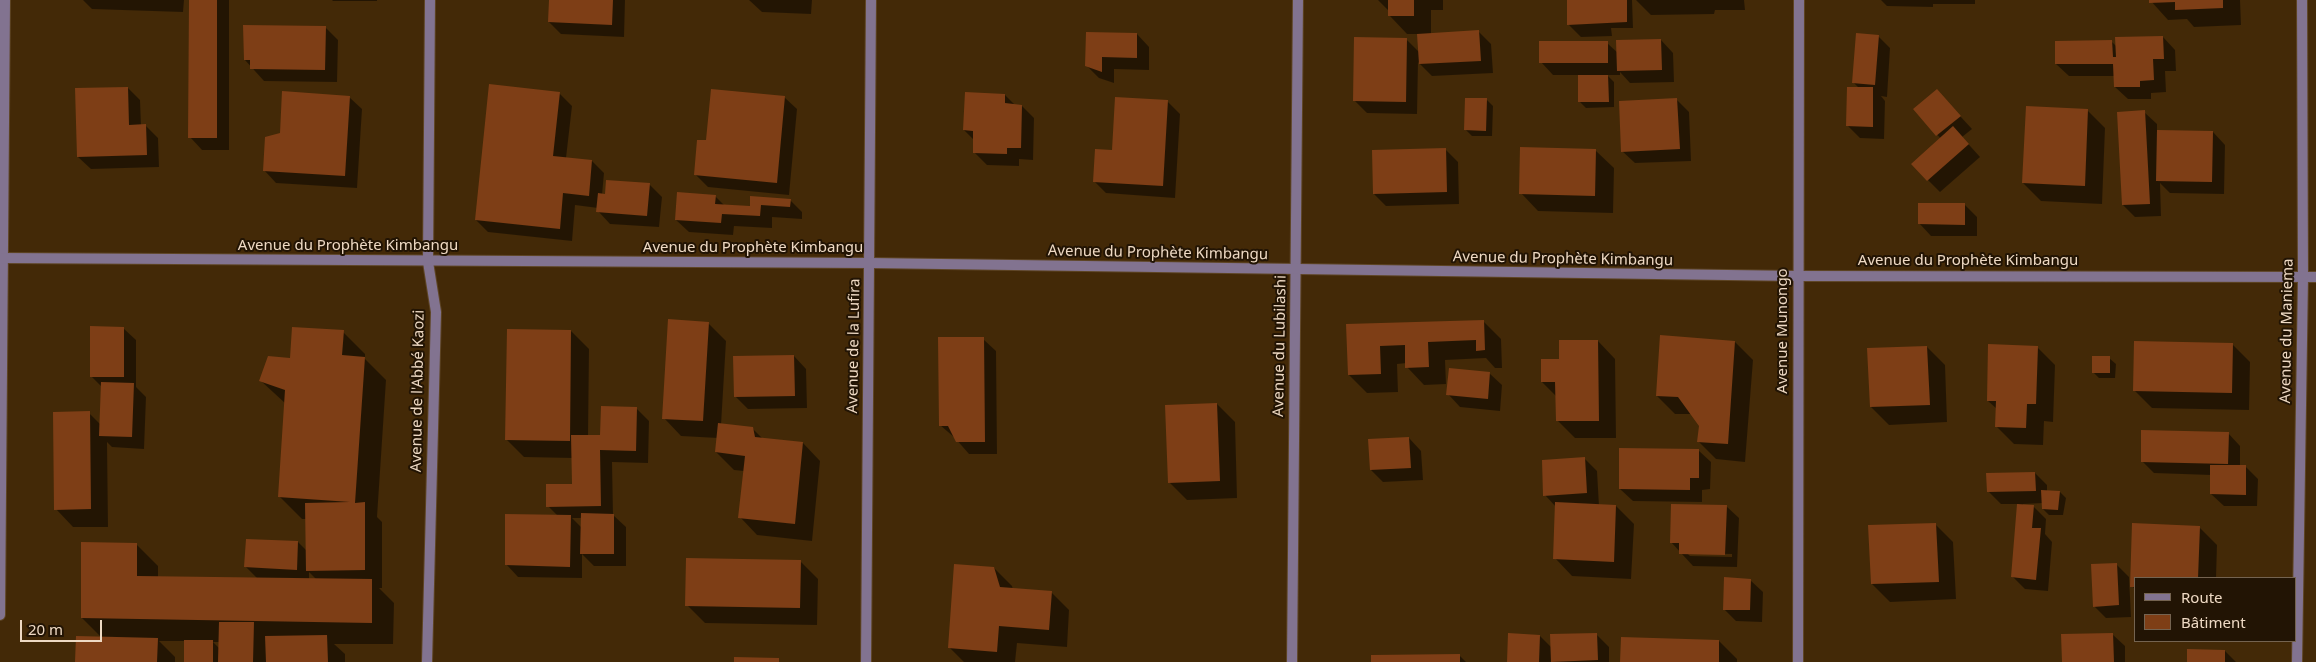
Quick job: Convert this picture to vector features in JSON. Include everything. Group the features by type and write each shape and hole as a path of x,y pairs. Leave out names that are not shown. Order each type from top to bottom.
{"street":[{"path":"0,615 5,0"},
{"name":"Avenue de l'Abbé Kaozi","path":"427,662 436,312 428,262 430,0"},
{"name":"Avenue de la Lufira","path":"866,662 871,0"},
{"name":"Avenue du Lubilashi","path":"1292,662 1298,0"},
{"name":"Avenue Munongo","path":"1798,662 1799,0"},
{"name":"Avenue du Maniema","path":"2297,662 2303,277 2302,0"},
{"name":"Avenue du Prophète Kimbangu","path":"2,258 428,262 870,263 1296,271 1798,276 2316,277"}],"building":[{"path":"189,0 217,0 217,138 188,138"},
{"path":"549,0 613,0 612,25 548,22"},
{"path":"1388,0 1414,0 1414,16 1388,16"},
{"path":"1567,0 1627,0 1627,22 1567,25"},
{"path":"2149,0 2223,0 2223,8 2175,10 2175,2 2149,3"},
{"path":"243,25 326,26 325,70 250,69 250,60 244,60"},
{"path":"1479,30 1481,61 1419,64 1417,34"},
{"path":"1086,32 1137,33 1137,58 1102,57 1102,72 1085,66"},
{"path":"1856,33 1879,35 1875,85 1852,83"},
{"path":"2163,36 2164,59 2153,59 2154,80 2140,81 2140,87 2114,87 2113,64 2055,64 2055,41 2112,40 2113,57 2116,57 2115,37"},
{"path":"1354,37 1407,38 1406,102 1353,101"},
{"path":"1661,39 1662,70 1617,71 1616,40"},
{"path":"1539,41 1608,41 1608,63 1539,63"},
{"path":"1578,75 1608,75 1609,102 1578,102"},
{"path":"489,84 560,92 553,156 592,160 589,196 563,193 560,229 475,220"},
{"path":"128,87 129,125 146,124 147,155 77,157 75,88"},
{"path":"1847,87 1873,87 1873,127 1846,126"},
{"path":"711,89 785,96 777,183 694,175 697,140 706,140"},
{"path":"1937,89 1961,116 1936,136 1913,109"},
{"path":"282,91 350,96 345,176 263,171 265,137 280,133"},
{"path":"965,92 1005,94 1005,103 1022,105 1021,148 1007,148 1007,154 973,153 973,131 963,130"},
{"path":"1115,97 1168,100 1163,186 1093,182 1095,149 1112,150"},
{"path":"1465,98 1487,98 1486,131 1464,130"},
{"path":"1677,98 1680,149 1621,152 1619,101"},
{"path":"2026,106 2088,109 2085,186 2022,183"},
{"path":"2145,110 2150,204 2122,205 2117,112"},
{"path":"1953,126 1969,144 1927,181 1911,164"},
{"path":"2157,130 2213,131 2212,182 2156,181"},
{"path":"1520,147 1596,149 1595,196 1519,194"},
{"path":"1446,148 1447,192 1373,194 1372,150"},
{"path":"606,180 650,183 647,216 596,212 598,193 605,194"},
{"path":"677,192 716,195 715,204 750,206 750,196 791,199 790,207 761,205 760,216 722,214 721,223 675,220"},
{"path":"1918,203 1965,203 1965,225 1918,224"},
{"path":"668,319 709,322 703,421 662,419"},
{"path":"1484,320 1485,350 1476,351 1476,340 1428,342 1429,367 1405,368 1405,345 1380,346 1381,374 1348,375 1346,324"},
{"path":"90,326 124,327 124,377 90,377"},
{"path":"292,327 344,330 342,355 365,357 355,503 365,502 365,570 306,571 305,503 350,502 278,497 285,390 259,381 268,356 290,358"},
{"path":"507,329 571,330 570,441 505,440"},
{"path":"1660,335 1735,341 1728,444 1697,442 1699,426 1678,397 1656,396"},
{"path":"938,337 984,337 985,442 956,442 948,426 939,426"},
{"path":"1559,340 1598,340 1599,421 1556,421 1555,382 1541,382 1541,359 1559,359"},
{"path":"2134,341 2233,343 2232,393 2133,391"},
{"path":"1988,344 2038,346 2036,404 2027,404 2026,428 1995,427 1996,401 1987,401"},
{"path":"1927,346 1930,405 1870,407 1867,348"},
{"path":"794,355 795,396 734,397 733,356"},
{"path":"2092,356 2110,356 2110,373 2092,373"},
{"path":"1449,368 1490,372 1488,399 1446,395"},
{"path":"101,382 134,383 132,437 99,436"},
{"path":"1217,403 1220,481 1168,483 1165,405"},
{"path":"601,406 637,407 636,451 600,450 601,506 546,507 546,484 572,484 571,435 600,435"},
{"path":"90,411 91,509 54,510 53,412"},
{"path":"718,423 753,427 755,437 803,442 795,524 738,518 745,456 715,452"},
{"path":"2141,430 2229,432 2228,464 2141,462"},
{"path":"1409,437 1411,468 1370,470 1368,439"},
{"path":"1619,448 1699,449 1699,478 1690,478 1690,490 1619,489"},
{"path":"1585,457 1587,493 1543,496 1542,460"},
{"path":"2210,465 2246,465 2246,495 2210,494"},
{"path":"2035,472 2036,491 1987,492 1986,473"},
{"path":"2041,490 2060,491 2058,510 2042,509"},
{"path":"1555,502 1616,505 1614,562 1553,559"},
{"path":"1671,504 1727,505 1725,555 1679,554 1679,543 1670,543"},
{"path":"2017,504 2034,505 2032,528 2041,528 2036,580 2011,577"},
{"path":"581,513 614,514 614,554 580,554"},
{"path":"505,514 571,515 570,567 505,565"},
{"path":"1936,523 1939,582 1871,584 1868,525"},
{"path":"2132,523 2200,526 2198,577 2134,577 2134,587 2130,587"},
{"path":"246,539 298,541 297,570 244,567"},
{"path":"81,542 137,543 137,576 372,579 372,623 81,618"},
{"path":"686,558 801,560 800,608 685,606"},
{"path":"2117,563 2119,605 2093,607 2091,564"},
{"path":"954,564 994,567 1000,587 1052,591 1049,630 999,626 997,652 948,648"},
{"path":"1724,577 1751,579 1750,610 1723,610"},
{"path":"219,622 254,622 253,662 218,662"},
{"path":"1508,633 1540,635 1539,662 1507,662"},
{"path":"1597,633 1598,660 1551,662 1550,634"},
{"path":"2113,633 2114,662 2062,662 2061,634"},
{"path":"327,635 328,662 266,662 265,636"},
{"path":"76,636 158,638 157,662 75,662"},
{"path":"1621,637 1719,640 1719,662 1620,662"},
{"path":"184,640 213,640 213,662 184,662"},
{"path":"2187,649 2225,650 2225,662 2187,662"},
{"path":"1460,654 1460,662 1371,662 1371,655"},
{"path":"734,657 779,658 779,662 734,662"}]}
